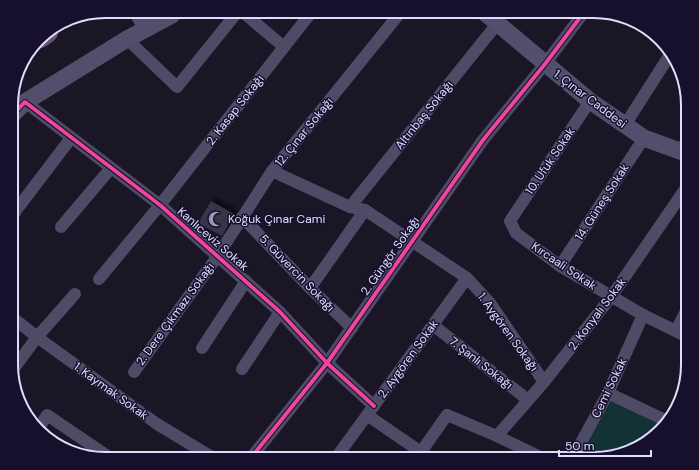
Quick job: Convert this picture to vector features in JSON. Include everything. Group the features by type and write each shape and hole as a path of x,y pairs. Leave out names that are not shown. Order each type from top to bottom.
{"main road":[{"path":"18,104 127,39 143,22 160,18"},
{"name":"1. Çınar Caddesi","path":"490,18 590,101 644,138 681,147"}],"street":[{"path":"127,39 177,87 233,18"},
{"path":"250,18 284,47"},
{"name":"2. Kasap Sokağı","path":"99,279 160,206 307,18"},
{"name":"12. Çınar Sokağı","path":"217,257 272,171 396,18"},
{"name":"2. Güngör Sokağı","path":"256,452 327,363 483,140 545,64 580,18"},
{"name":"Altınbaş Sokağı","path":"350,207 497,24"},
{"path":"625,125 667,59"},
{"name":"10. Ufuk Sokak","path":"510,221 590,101"},
{"name":"Kanlıceviz Sokak","path":"18,104 71,138 160,206 246,281 280,312 370,410 416,452"},
{"path":"18,208 71,138"},
{"name":"14. Güneş Sokak","path":"560,266 644,138"},
{"path":"61,227 110,168"},
{"name":"1. Aygören Sokağı","path":"272,171 350,207 365,210 467,278 490,303 544,382"},
{"name":"2. Konyalı Sokak","path":"497,436 544,382 611,297 681,195"},
{"path":"310,288 365,210"},
{"name":"5. Güvercin Sokağı","path":"242,217 310,288 352,328"},
{"name":"Kırcaali Sokak","path":"510,221 516,232 560,266 643,315 681,334"},
{"name":"2. Dere Çıkmazı Sokağı","path":"134,372 217,257"},
{"name":"2. Aygören Sokak","path":"340,452 467,278"},
{"path":"202,348 246,281"},
{"path":"18,362 37,337 75,294"},
{"path":"242,370 280,312"},
{"name":"Cemi Sokak","path":"576,452 608,393 643,315"},
{"path":"676,331 681,321"},
{"name":"1. Kaymak Sokak","path":"18,322 157,424 203,452"},
{"name":"7. Şanlı Sokağı","path":"433,325 528,400"},
{"path":"608,393 662,419"},
{"path":"41,424 47,415 101,452"},
{"path":"425,452 447,415 497,436 530,452"}],"green space":[{"path":"610,395 660,421 656,427 633,443 600,452 578,452"}],"building":[{"name":"Koğuk Çınar Cami","path":"211,201 234,214 222,236 198,223"}],"cycle path":[{"path":"256,452 327,363 483,140 545,64 580,18"},
{"path":"18,109 25,102 160,205 280,312 327,363 374,406"}],"place":[{"name":"Koğuk Çınar Cami","path":"216,219"}]}
